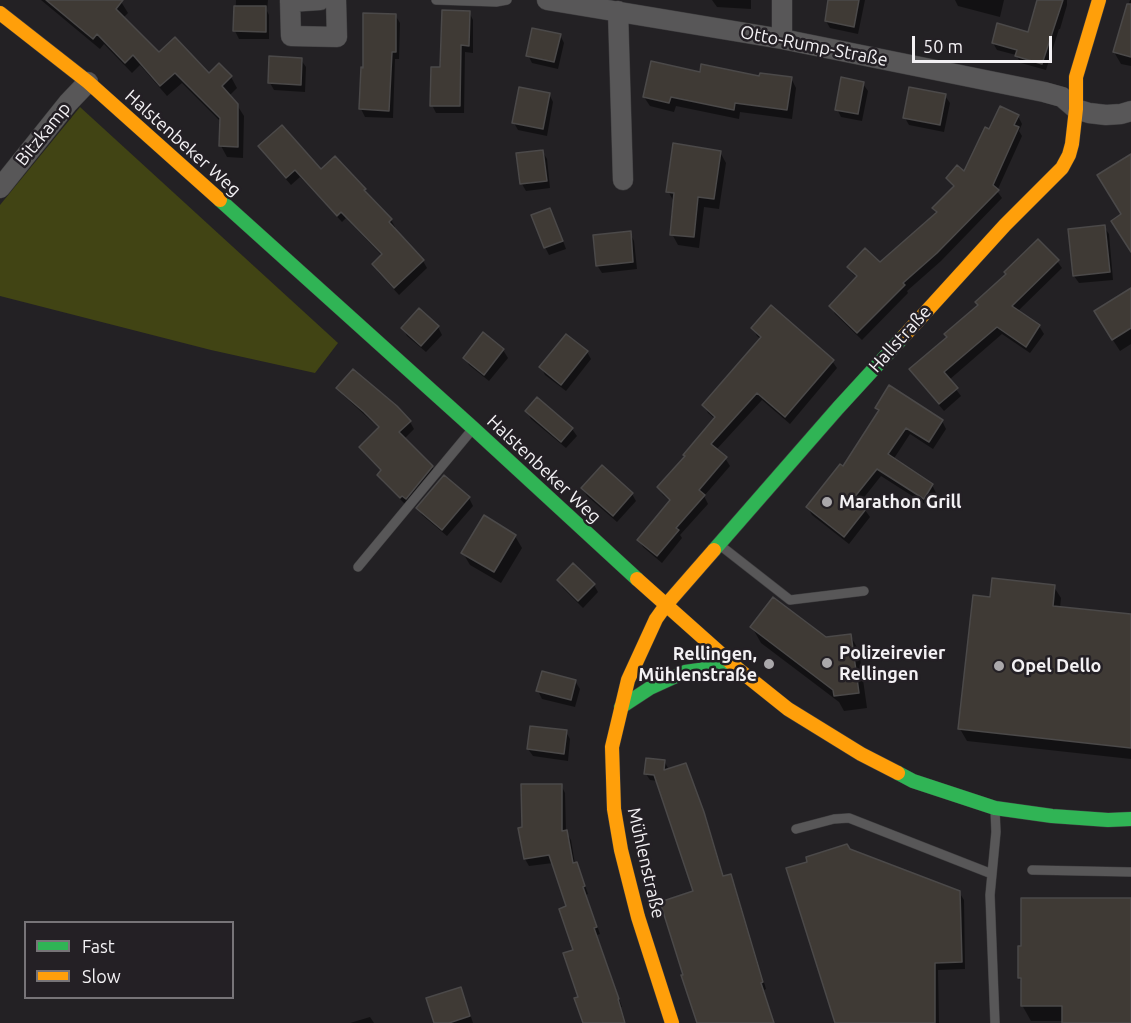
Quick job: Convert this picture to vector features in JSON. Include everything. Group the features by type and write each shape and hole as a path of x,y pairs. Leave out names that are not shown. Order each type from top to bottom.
{"main road":[{"name":"Hallstraße","path":"666,605 904,334 1005,225 1062,168 1072,144 1076,109 1076,77 1100,0"},
{"name":"Halstenbeker Weg","path":"0,13 88,82 666,605 738,669 788,709 861,754 913,781 956,796 995,808 1052,816 1108,820 1131,819"},
{"name":"Mühlenstraße","path":"666,605 656,619 628,680 612,747 612,765 614,809 621,850 638,917 672,1023"},
{"path":"621,706 657,684 686,672 720,667 738,669"}],"street":[{"path":"320,0 290,1 291,36 337,37 336,0"},
{"name":"Otto-Rump-Straße","path":"548,0 782,39 1062,96 1076,109"},
{"path":"782,0 782,39"},
{"path":"618,11 623,180"},
{"name":"Bitzkamp","path":"0,188 68,103 88,82"},
{"path":"1076,109 1106,116 1131,111"}],"lane":[{"path":"436,0 496,2 507,0"},
{"path":"358,567 473,428"},
{"path":"719,545 790,600 864,591"},
{"path":"995,808 996,832 990,895 995,1023"},
{"path":"796,829 834,819 849,818 992,874"},
{"path":"1032,870 1131,872"}],"green space":[{"path":"80,107 338,343 315,373 211,350 0,296 0,205"}],"building":[{"path":"46,0 123,0 116,9 159,52 175,37 209,73 219,63 232,76 222,86 238,104 238,147 219,146 220,118 175,73 160,86 133,55 125,63 97,34 93,39"},
{"path":"828,0 859,0 854,27 825,21"},
{"path":"1037,0 1063,0 1042,64 1015,56 1017,50 992,43 997,23 1028,32"},
{"path":"1127,4 1131,4 1131,57 1113,52"},
{"path":"234,6 266,6 266,32 233,31"},
{"path":"442,10 470,11 469,46 461,45 460,106 430,106 431,67 440,67"},
{"path":"363,13 396,14 396,52 392,52 389,111 359,109 361,67 363,68"},
{"path":"532,28 561,34 554,62 526,56"},
{"path":"269,56 302,58 301,85 268,83"},
{"path":"651,61 700,72 701,64 759,76 760,73 792,77 787,110 735,103 734,110 671,97 669,103 643,97"},
{"path":"841,77 864,82 858,114 835,110"},
{"path":"519,87 550,93 543,129 512,123"},
{"path":"909,87 946,94 940,125 903,118"},
{"path":"1000,106 1019,115 1014,125 1019,127 993,185 999,190 937,253 903,283 905,285 857,333 829,306 857,276 847,267 865,248 880,262 937,212 932,208 954,186 946,178 957,165 964,171 985,127 989,129"},
{"path":"282,125 321,169 335,156 392,219 389,222 424,260 394,288 372,264 382,254 341,212 337,216 295,170 286,178 258,146"},
{"path":"673,143 721,151 714,199 698,197 694,237 670,235 674,193 666,192"},
{"path":"543,150 547,181 520,184 516,153"},
{"path":"1131,154 1131,252 1111,221 1121,214 1097,175"},
{"path":"550,208 563,241 544,248 531,215"},
{"path":"1105,225 1110,272 1073,276 1068,229"},
{"path":"631,231 633,262 596,266 593,235"},
{"path":"1038,239 1059,260 1012,306 1040,325 1026,347 997,327 944,372 958,388 939,404 909,369 947,337 944,334 978,305 975,302 1006,274 1004,272"},
{"path":"1131,288 1131,328 1112,340 1094,311"},
{"path":"771,305 834,360 785,417 757,393 711,444 727,457 699,490 705,495 676,528 679,530 657,556 637,540 670,500 657,487 715,417 702,405 761,337 751,328"},
{"path":"419,308 439,326 421,346 401,328"},
{"path":"483,332 504,349 484,375 463,358"},
{"path":"566,334 588,351 561,385 539,367"},
{"path":"353,369 397,406 411,421 399,432 433,466 406,499 402,496 400,498 377,475 381,470 359,447 379,427 336,388"},
{"path":"889,385 943,420 929,442 906,428 888,454 933,484 924,499 877,469 853,499 866,509 844,537 806,507 840,464 843,466 879,410 875,408"},
{"path":"537,397 573,428 561,442 525,411"},
{"path":"602,465 633,493 613,516 581,488"},
{"path":"444,475 470,497 442,530 416,508"},
{"path":"484,515 516,535 494,572 461,553"},
{"path":"573,563 595,584 578,601 557,580"},
{"path":"992,578 1055,585 1053,606 1131,614 1131,748 958,729 973,595 990,597"},
{"name":"Polizeirevier Rellingen","path":"773,597 826,637 851,634 859,693 834,696 833,690 750,627"},
{"path":"542,671 576,680 571,700 536,691"},
{"path":"530,726 567,730 564,754 527,749"},
{"path":"646,758 665,760 664,770 686,763 704,812 723,876 731,874 774,1023 697,1023 660,902 693,891 654,775 644,774"},
{"path":"521,784 562,784 562,831 567,830 573,863 577,862 585,886 583,887 597,927 594,928 625,1023 583,1023 574,998 578,997 563,953 573,950 559,909 566,906 549,855 524,859 518,828 522,827"},
{"path":"847,844 850,849 960,891 962,962 935,963 935,1023 835,1023 786,868 807,862 806,857"},
{"path":"1021,898 1131,898 1131,1023 1062,1023 1062,1006 1021,1006 1018,946 1021,946"},
{"path":"461,987 470,1016 449,1023 434,1023 426,998"}],"traffic: fast":[{"path":"220,200 637,579"},
{"path":"714,550 904,336"},
{"path":"621,707 650,688 685,672 720,667 738,669"},
{"path":"898,773 913,781 995,808 1052,816 1108,820 1131,819"}],"traffic: slow":[{"path":"904,336 1005,225 1062,168 1072,144 1076,109 1076,77 1099,0"},
{"path":"0,13 88,82 220,200"},
{"path":"672,1023 638,917 621,850 614,809 612,747 628,680 656,619 714,550"},
{"path":"637,579 738,669 788,709 861,754 898,773"}],"place":[{"name":"Marathon Grill","path":"827,502"},
{"name":"Polizeirevier Rellingen","path":"827,663"},
{"name":"Rellingen, Mühlenstraße","path":"769,664"},
{"name":"Opel Dello","path":"999,666"}]}
